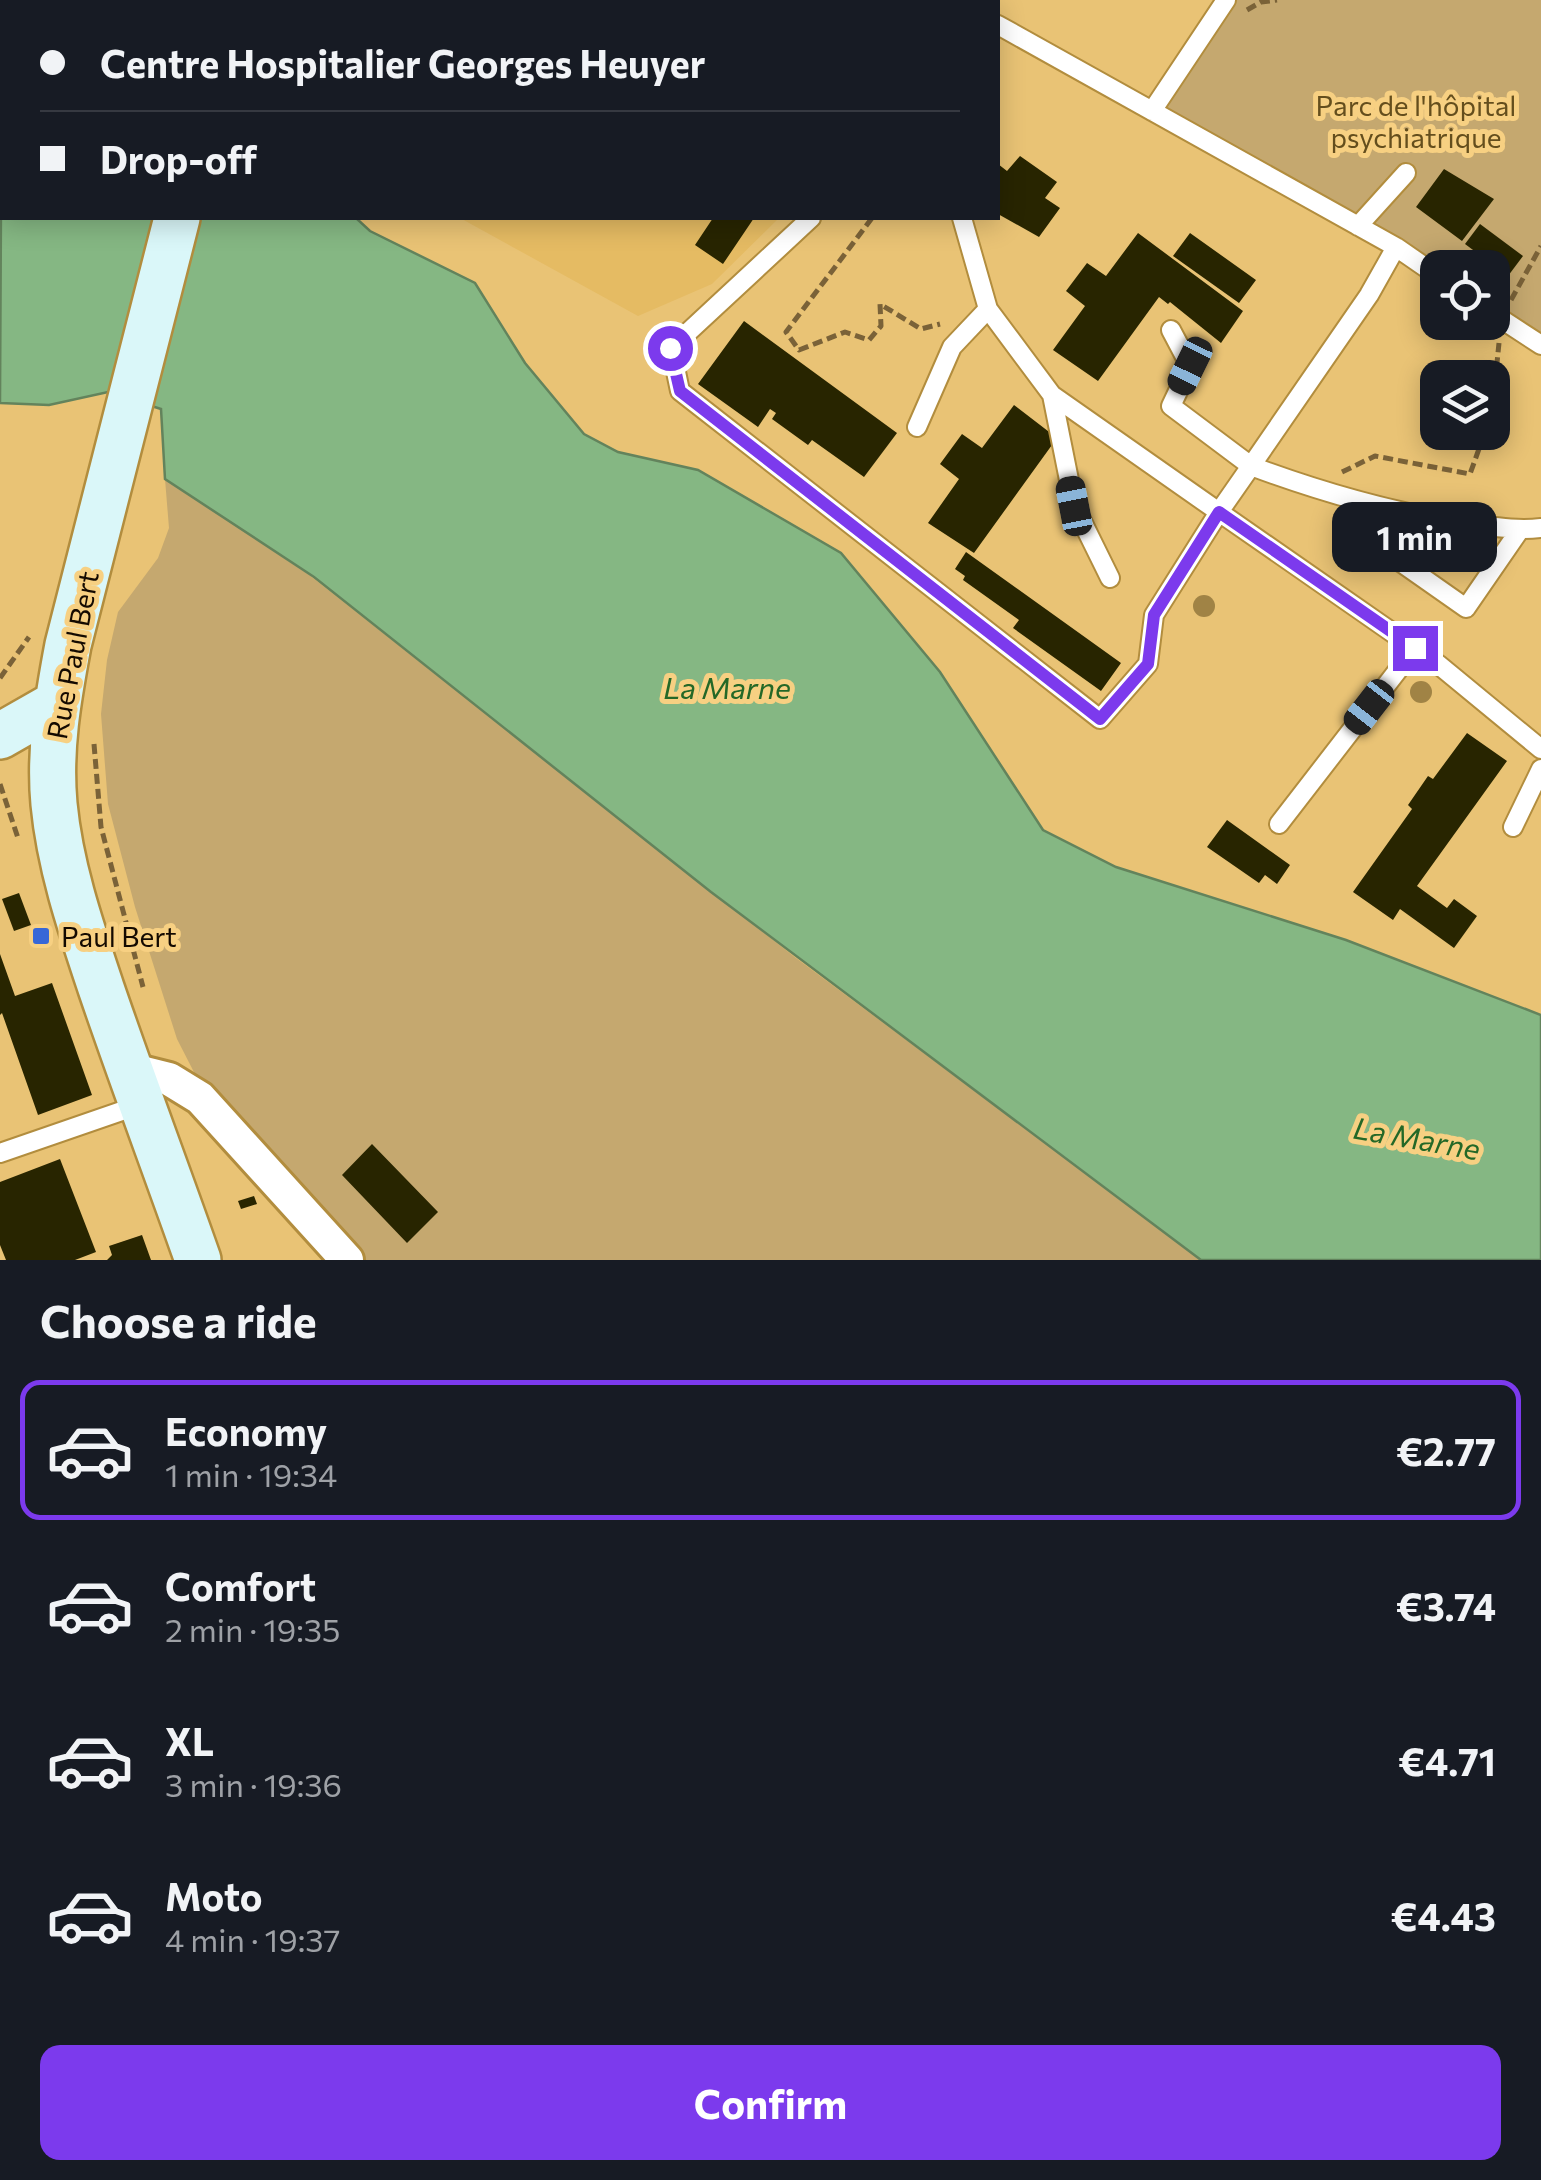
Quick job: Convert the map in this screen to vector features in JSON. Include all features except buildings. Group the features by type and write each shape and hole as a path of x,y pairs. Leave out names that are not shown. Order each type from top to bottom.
{"main road":[{"name":"Rue Paul Bert","path":"176,220 56,704 54,804 63,866 198,1260"},
{"path":"0,736 56,704"}],"street":[{"path":"136,1086 170,1079 200,1098 346,1260"}],"lane":[{"path":"1152,110 1226,0"},
{"path":"1000,26 1420,264"},
{"path":"1358,226 1406,173"},
{"path":"809,220 670,348 680,391 1100,719 1148,664 1154,615 1219,512 1369,296 1396,248"},
{"path":"963,220 988,308 1052,395 1415,648 1541,748"},
{"path":"916,427 952,348 988,308"},
{"path":"1510,325 1541,346"},
{"path":"1171,330 1190,366 1171,406 1251,466 1398,513 1520,531 1541,528"},
{"path":"1052,395 1074,506 1110,578"},
{"path":"1398,513 1369,540 1466,608 1520,531"},
{"path":"1279,824 1415,648"},
{"path":"1513,827 1541,770"},
{"path":"0,1153 136,1086"}],"path":[{"path":"870,220 786,332 799,350 844,332 869,340 881,326 880,304 921,329 940,324 966,332"},
{"path":"1510,295 1541,246"},
{"path":"1310,488 1374,456 1470,474 1479,450"},
{"path":"93,732 101,827 148,1004"}],"shaded area":[{"path":"464,220 777,220 712,284 638,316"}],"green space":[{"name":"Parc de l'hôpital psychiatrique","path":"1225,0 1541,0 1541,345 1510,324 1510,250 1420,250 1420,258 1152,111"},
{"path":"165,479 308,574 796,958 1202,1260 365,1260 267,1159 198,1080 177,1039 135,907 108,804 101,714 107,660 118,612 158,558 169,528"}],"water":[{"name":"La Marne","path":"1,220 358,220 370,231 475,283 525,363 584,434 618,452 698,470 841,553 940,672 1043,830 1116,867 1346,940 1541,1015 1541,1260 1201,1260 711,892 314,577 165,479 161,409 108,392 49,405 0,403"}],"place":[{"name":"Paul Bert","path":"41,936"}],"route":[{"path":"670,348 680,391 1100,719 1148,664 1154,615 1219,512 1415,648"}]}
